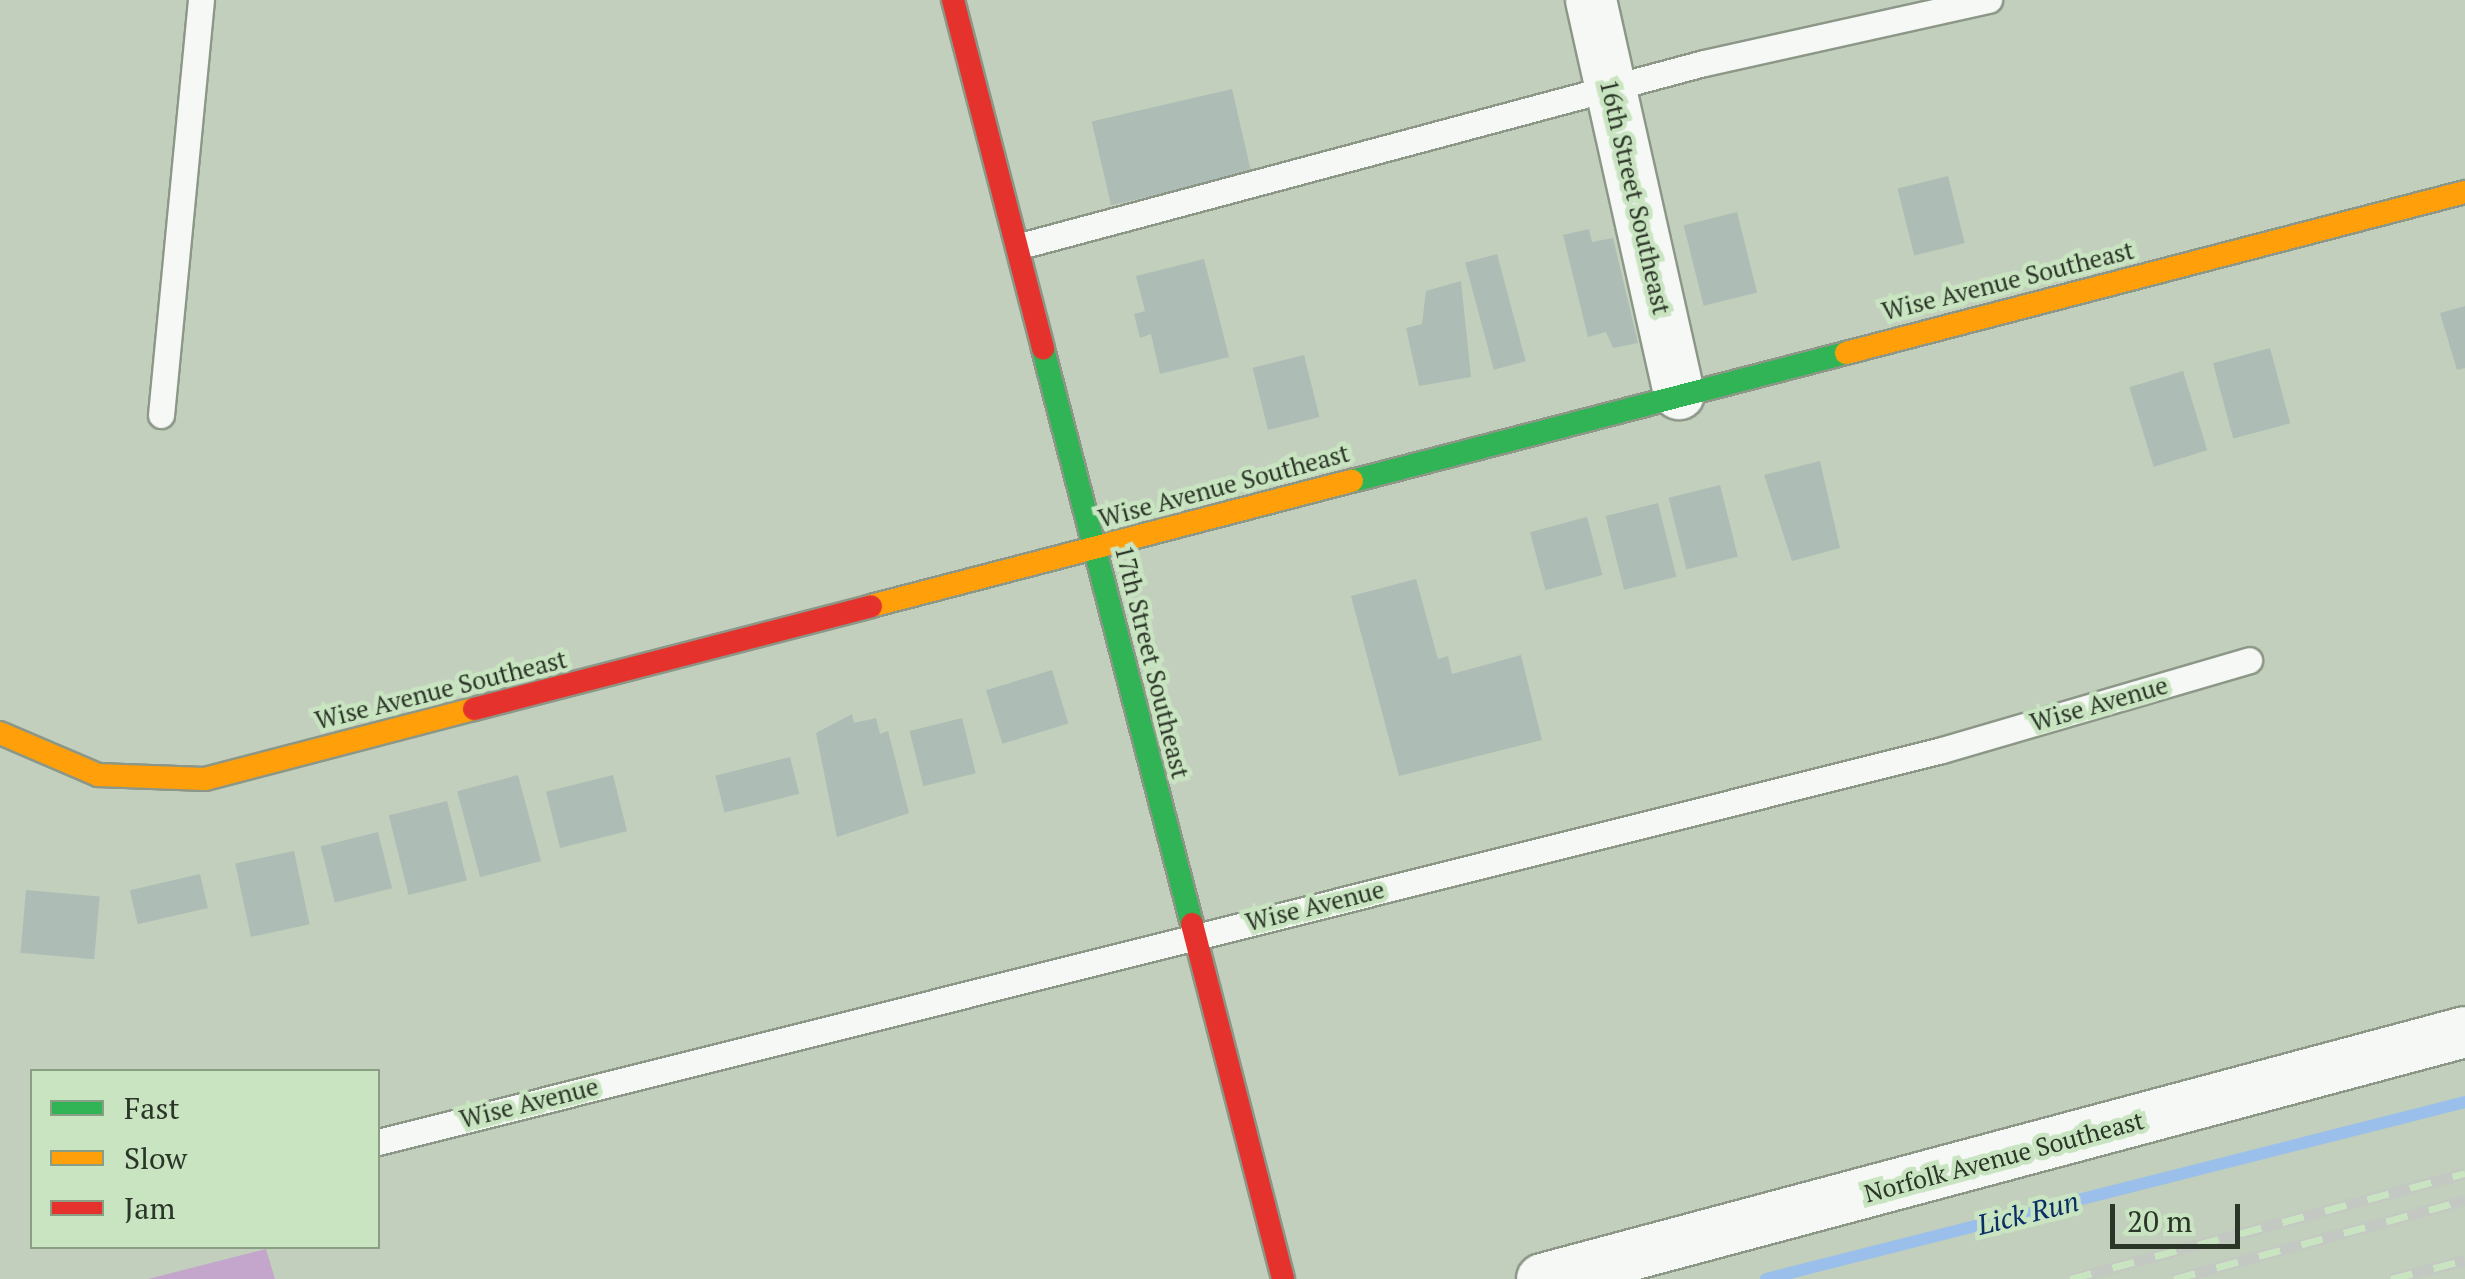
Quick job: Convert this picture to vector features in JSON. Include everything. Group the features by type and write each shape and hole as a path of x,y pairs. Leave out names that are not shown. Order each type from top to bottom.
{"street":[{"name":"17th Street Southeast","path":"953,0 1020,246 1191,936 1283,1279"},
{"name":"16th Street Southeast","path":"1591,0 1680,394"},
{"name":"Wise Avenue Southeast","path":"0,733 98,775 205,779 2465,192"},
{"name":"Norfolk Avenue Southeast","path":"1542,1279 2465,1032"}],"lane":[{"path":"161,415 201,0"},
{"path":"1020,246 1612,92 1989,0"},
{"name":"Wise Avenue","path":"380,1141 1942,750 2249,660"}],"shaded area":[{"path":"266,1249 275,1279 148,1279"}],"building":[{"path":"1232,89 1251,173 1111,205 1092,121"},
{"path":"1948,176 1965,243 1914,256 1898,189"},
{"path":"1737,212 1757,293 1704,306 1684,225"},
{"path":"1589,229 1592,242 1613,238 1638,343 1613,348 1606,332 1588,337 1563,235"},
{"path":"1497,254 1526,361 1494,370 1465,263"},
{"path":"1204,259 1229,357 1160,374 1151,334 1140,338 1134,314 1145,311 1136,276"},
{"path":"1461,281 1471,377 1419,386 1406,328 1422,324 1426,291"},
{"path":"2465,306 2465,368 2457,370 2440,313"},
{"path":"2270,348 2290,423 2233,439 2213,363"},
{"path":"1304,355 1319,417 1268,430 1253,368"},
{"path":"2183,371 2207,450 2154,467 2129,387"},
{"path":"1820,461 1840,548 1792,561 1764,475"},
{"path":"1720,485 1738,557 1686,570 1669,498"},
{"path":"1658,503 1676,577 1624,590 1606,516"},
{"path":"1587,517 1603,575 1546,590 1530,532"},
{"path":"1416,579 1438,659 1448,656 1452,674 1521,655 1542,740 1399,776 1351,596"},
{"path":"1052,670 1068,724 1002,744 986,690"},
{"path":"852,714 854,723 876,718 880,734 888,731 909,813 837,837 816,733"},
{"path":"962,718 976,773 923,786 910,731"},
{"path":"790,757 799,794 724,812 715,776"},
{"path":"518,775 541,861 480,877 457,791"},
{"path":"613,775 627,831 560,848 546,792"},
{"path":"447,801 467,881 409,895 389,816"},
{"path":"378,832 392,888 335,903 321,846"},
{"path":"294,851 310,924 251,937 235,863"},
{"path":"200,874 208,908 138,924 130,890"},
{"path":"26,890 100,896 94,959 21,953"}],"waterway":[{"name":"Lick Run","path":"1766,1279 2465,1102"}],"railway":[{"path":"2070,1279 2465,1173"},
{"path":"2174,1279 2465,1200"},
{"path":"2391,1279 2465,1260"}],"traffic: fast":[{"path":"1043,349 1192,924"},
{"path":"1352,481 1846,353"}],"traffic: slow":[{"path":"1846,353 2465,192"},
{"path":"871,606 1352,481"},
{"path":"0,733 98,775 205,779 474,709"}],"traffic: jam":[{"path":"953,0 1043,349"},
{"path":"474,709 871,606"},
{"path":"1192,924 1283,1279"}]}
